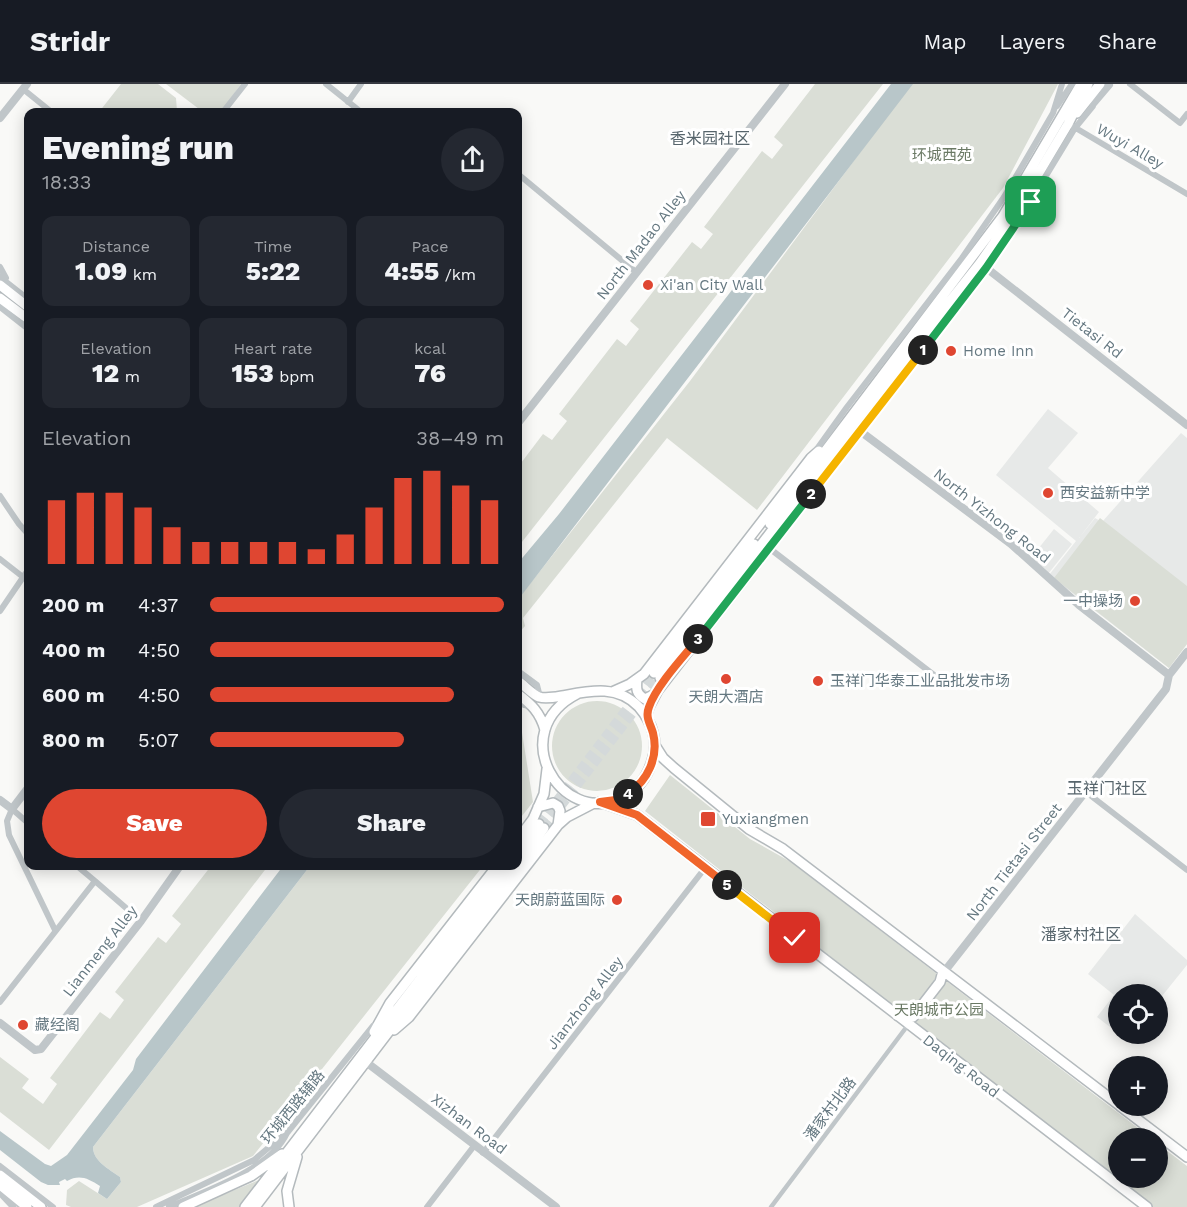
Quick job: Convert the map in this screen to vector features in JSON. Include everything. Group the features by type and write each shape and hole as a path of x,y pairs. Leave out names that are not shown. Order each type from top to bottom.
{"main road":[{"path":"1064,121 1072,84"},
{"path":"612,692 630,684 644,674 811,458 856,428 983,266 1015,213 1081,84"},
{"path":"657,676 1003,216 1064,121 1095,86"},
{"path":"0,285 24,304"},
{"path":"0,298 24,316"},
{"path":"646,717 655,694 822,479 835,441"},
{"path":"637,679 637,692 640,696 645,699 655,694"},
{"path":"522,684 536,694"},
{"path":"545,730 541,718 523,700 536,694 577,694 589,691 612,692 626,697 646,717 651,726 656,747 663,758 674,768 749,829 783,849 1108,1097"},
{"path":"577,694 561,704 548,720 542,749 547,769 556,783 570,794 580,800 597,802 616,800 626,795 642,782 649,771 656,747"},
{"path":"522,834 533,819 544,794 547,769"},
{"path":"383,1039 409,1017 558,825 567,817 597,802"},
{"name":"Daqing Road","path":"597,802 637,815 1147,1207"},
{"path":"538,807 553,803 558,806 560,811 558,825"},
{"path":"522,847 541,826 522,855"},
{"path":"365,1051 383,1014 494,870"},
{"path":"255,1207 308,1126 504,870"},
{"path":"245,1207 366,1062 511,870"},
{"path":"893,1014 904,1018 912,1017 940,982 944,971"},
{"path":"918,1032 915,1023 946,983 953,978"},
{"path":"1133,1116 1187,1157"},
{"path":"183,1207 251,1176 296,1146"},
{"path":"289,1207 287,1191 296,1146"},
{"path":"0,1175 41,1207"},
{"path":"0,1185 5,1195 16,1206"},
{"path":"5,1195 27,1207"}],"street":[{"path":"226,108 245,84"},
{"path":"326,84 356,108"},
{"path":"348,102 361,84"},
{"name":"North Madao Alley","path":"522,418 785,84"},
{"path":"1062,84 1064,121"},
{"path":"1093,106 1095,86 1109,84"},
{"path":"811,458 985,226 1012,184 1064,121 1093,106 1109,84"},
{"path":"1130,84 1180,123 1187,114"},
{"path":"0,118 25,87 47,108"},
{"name":"Wuyi Alley","path":"1064,121 1187,194"},
{"path":"522,177 636,272"},
{"name":"Tietasi Rd","path":"983,266 1187,424"},
{"path":"0,267 12,286"},
{"path":"0,277 24,295"},
{"path":"0,307 24,326"},
{"path":"822,479 856,428"},
{"name":"North Yizhong Road","path":"856,428 1011,544 1079,605 1169,675"},
{"path":"0,496 24,530"},
{"path":"769,548 943,682"},
{"path":"0,559 23,577 0,611"},
{"name":"North Tietasi Street","path":"944,971 1166,689 1169,675 1187,652"},
{"path":"522,674 537,685 536,694"},
{"path":"1086,792 1187,870"},
{"path":"0,820 24,793"},
{"path":"0,800 24,820"},
{"path":"12,809 7,821 9,835 24,866"},
{"name":"Jianzhong Alley","path":"483,1153 705,868"},
{"path":"26,870 55,930"},
{"path":"82,870 141,921"},
{"name":"Lianmeng Alley","path":"0,1023 35,1050 39,1050 141,921 177,870"},
{"path":"0,1002 95,881"},
{"name":"环城西路辅路","path":"169,1207 250,1170 266,1159 282,1143 286,1133 383,1014"},
{"name":"潘家村北路","path":"771,1207 908,1025"},
{"name":"Xizhan Road","path":"366,1062 556,1207"},
{"path":"308,1126 310,1106"},
{"path":"156,1207 254,1160 286,1133"},
{"path":"427,1207 474,1146"},
{"path":"0,1166 53,1207"},
{"path":"16,1206 27,1207"}],"shaded area":[{"path":"891,84 913,84 522,595 522,558 559,514"},
{"path":"1048,409 1078,433 1048,468 1099,512 1079,538 1095,518 1102,522 1181,433 1187,438 1187,644 1169,668 1049,575 1076,541 996,475"},
{"path":"1054,529 1072,544 1048,574 1030,559"},
{"path":"280,870 307,870 93,1147 99,1161 120,1177 121,1182 107,1199 98,1193 100,1186 84,1178 67,1181 65,1179 59,1182 60,1185 48,1185 41,1182 0,1150 0,1131 51,1166 67,1155 133,1070 136,1059"},
{"path":"1135,914 1187,960 1187,965 1168,989 1168,984 1108,984 1108,990 1088,974"},
{"path":"1108,1003 1108,1026 1097,1017"}],"green space":[{"path":"121,84 158,84 176,98 177,108 102,108"},
{"path":"166,84 241,84 224,108 198,108"},
{"path":"815,84 883,84 522,542 522,462 543,434 552,440 567,421 559,414 617,339 626,346 639,329 630,321 692,242 701,249 713,234 704,227 762,151 772,159 783,145 774,137"},
{"name":"环城西苑","path":"911,84 1058,84 1003,188 757,510 667,438 523,618 525,626 522,629 522,594 690,381"},
{"name":"一中操场","path":"1100,518 1187,586 1187,644 1169,668 1054,578"},
{"path":"597,701 614,704 629,714 639,729 642,746 639,763 629,778 614,788 597,791 580,788 565,778 555,763 552,746 555,729 565,714 580,704"},
{"path":"522,732 533,802 522,816"},
{"name":"天朗城市公园","path":"670,775 750,839 791,862 1108,1105 1108,1116 1122,1116 1138,1128 1108,1128 1108,1173 918,1028 910,1019 645,811"},
{"path":"208,870 265,870 49,1150 0,1112 0,1057 29,1079 22,1088 43,1104 57,1084 50,1078 100,1012 110,1019 124,1000 115,992 158,937 166,943 181,924 172,916"},
{"path":"307,870 480,870 253,1156 137,1207 71,1207 66,1205 67,1190 79,1181 107,1199 121,1182 120,1177 99,1161 93,1147"},
{"name":"天朗城市公园","path":"1168,1152 1187,1166 1187,1207 1152,1207 1127,1188 1168,1188"},
{"path":"264,1178 241,1207 193,1207"}],"tunnel":[{"path":"539,824 654,673"},
{"path":"544,828 660,678"}],"place":[{"name":"Xi'an City Wall","path":"648,285"},
{"name":"Home Inn","path":"951,351"},
{"name":"西安益新中学","path":"1048,493"},
{"name":"一中操场","path":"1135,601"},
{"name":"天朗大酒店","path":"726,679"},
{"name":"玉祥门华泰工业品批发市场","path":"818,681"},
{"name":"Yuxiangmen","path":"708,819"},
{"name":"天朗蔚蓝国际","path":"617,900"},
{"name":"藏经阁","path":"23,1025"}],"district":[{"name":"香米园社区","path":"710,138"},
{"name":"玉祥门社区","path":"1107,788"},
{"name":"潘家村社区","path":"1081,934"}],"route":[{"path":"795,938 637,815 600,802 616,800 642,782 649,771 656,747 651,726 646,717 655,694 986,268 1031,202"}]}
